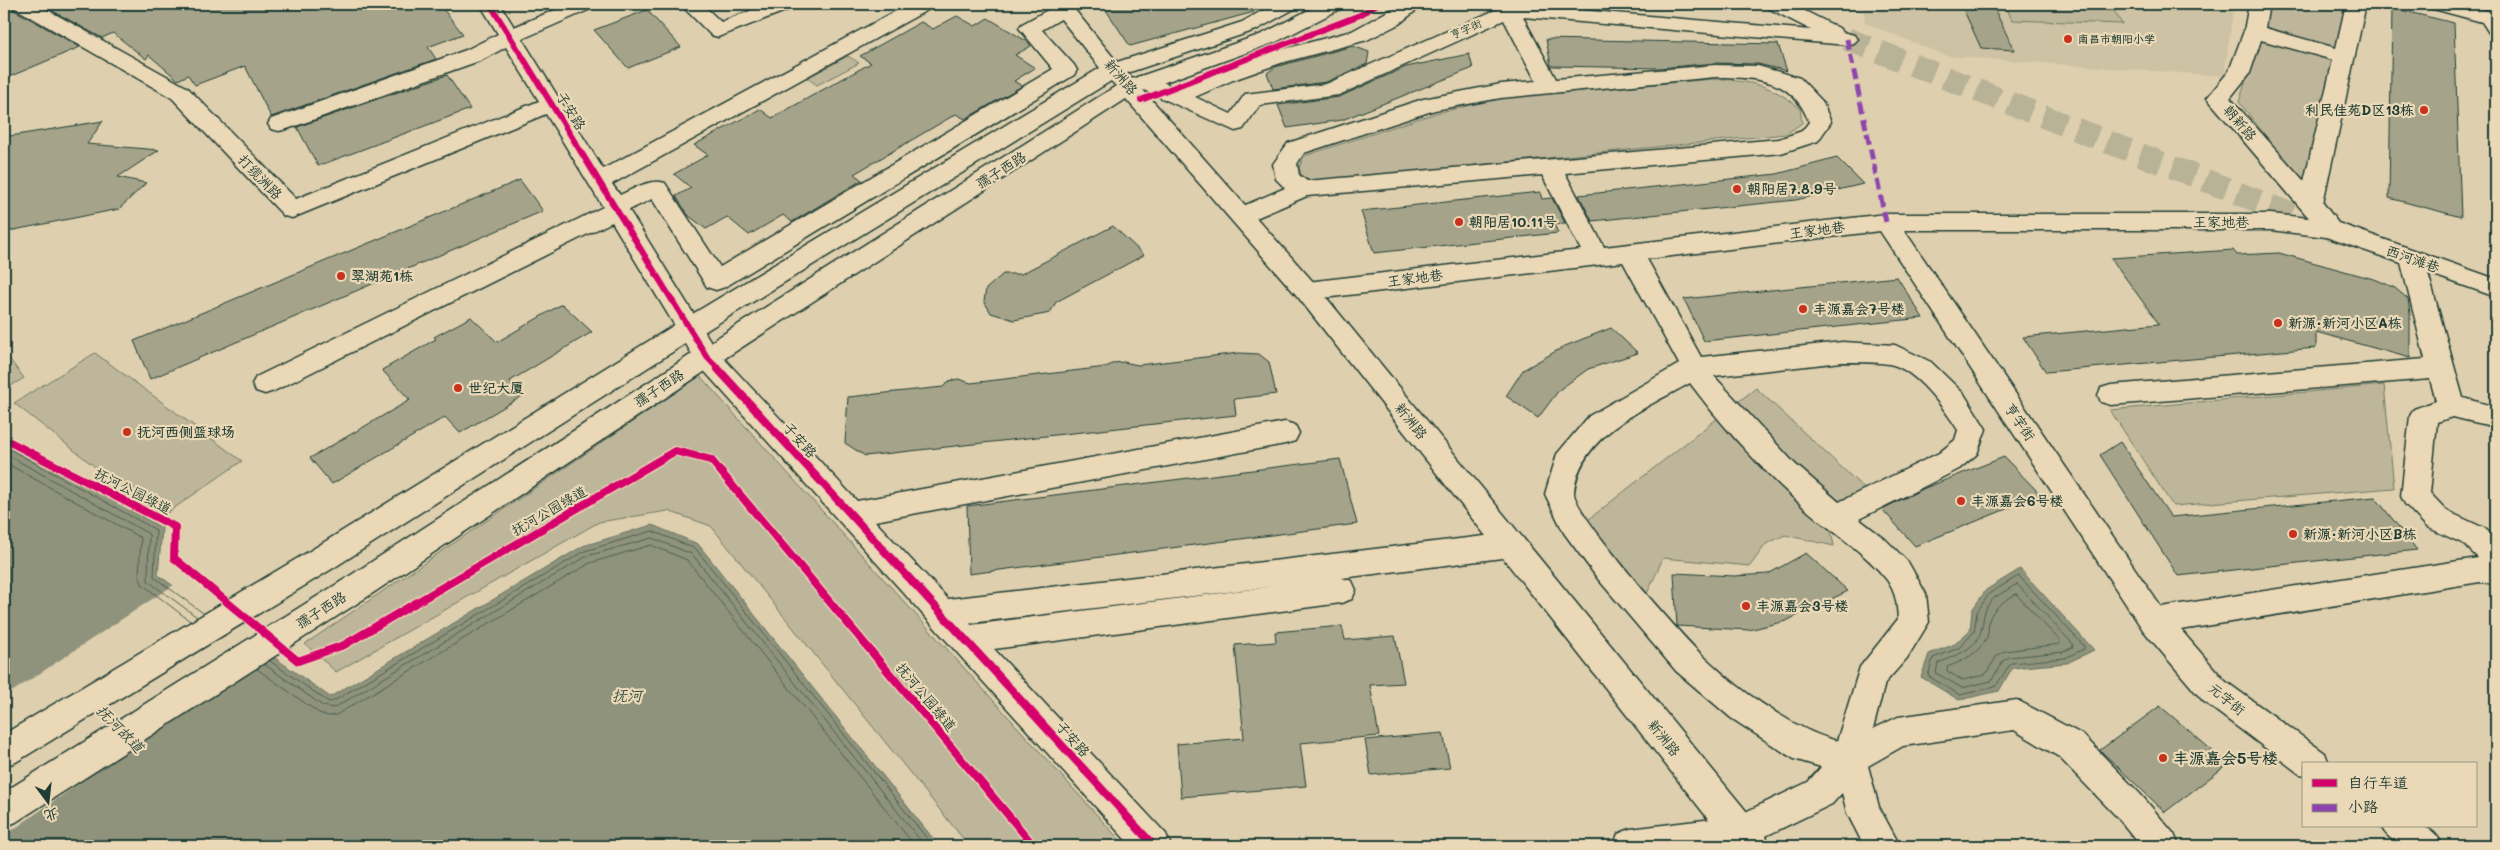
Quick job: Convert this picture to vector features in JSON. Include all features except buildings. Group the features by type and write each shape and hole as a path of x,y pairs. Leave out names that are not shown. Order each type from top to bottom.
{"street":[{"name":"打缆洲路","path":"22,4 180,93 292,210 551,104"},
{"name":"子安路","path":"490,4 707,357 1154,846"},
{"path":"280,124 474,55 510,36 586,4"},
{"path":"690,4 718,31 786,4"},
{"path":"599,181 924,4"},
{"name":"孺子西路","path":"4,751 324,558 690,328 938,176 1129,76 1249,26 1289,4"},
{"name":"孺子西路","path":"4,811 356,588 1129,76 1269,38 1335,4"},
{"path":"1178,97 1207,82 1253,64 1309,47 1350,39 1392,21 1414,4"},
{"name":"亨字街","path":"1129,76 1235,124 1253,99 1331,90 1509,10 1847,39 1774,4"},
{"name":"朝新路","path":"2259,4 2254,31 2239,73 2218,98 2310,204 2329,229"},
{"path":"2310,204 2356,4"},
{"path":"2437,4 2491,18 2496,29"},
{"path":"265,384 657,188 716,281 1066,70 1029,28 1067,6"},
{"name":"新洲路","path":"1067,6 1129,76 1242,216 1307,291 1747,839"},
{"path":"1509,10 1549,86"},
{"path":"2254,31 2345,57"},
{"path":"1242,216 1303,189 1782,146 1810,136 1820,122 1814,106 1792,84 1758,72 1715,71 1502,91 1431,104 1296,148 1285,164 1288,179 1303,189"},
{"path":"918,160 938,176"},
{"path":"1550,167 1597,257"},
{"name":"亨字街","path":"1886,222 2154,621"},
{"name":"王家地巷","path":"1307,291 1886,222 2271,222 2329,229"},
{"name":"西河滩巷","path":"2329,229 2496,288"},
{"path":"1631,253 1694,368 1714,395 1785,472 1875,548 1897,571 1911,594 1914,622 1896,648 1871,677 1848,759 1864,813 1883,846"},
{"path":"2412,259 2451,406"},
{"path":"1836,517 1949,461 1967,446 1972,429 1954,400 1922,369 1895,355 1842,352 1694,368 1599,423 1567,462 1559,494 1574,525 1609,570 1687,660 1742,708 1806,748 1848,759"},
{"path":"2110,395 2440,368"},
{"path":"2496,417 2451,406 2424,416 2415,496 2437,519 2474,536 2496,556"},
{"path":"851,514 1285,433"},
{"path":"941,612 1510,545"},
{"path":"2154,621 2480,570 2496,572"},
{"path":"965,639 1340,590"},
{"name":"元字街","path":"2154,621 2214,691 2310,762"},
{"path":"1630,846 1747,839 1820,794 1848,759 1898,732 2017,715 2071,746 2130,807 2162,846"},
{"path":"2401,828 2426,846"}],"shaded area":[{"name":"南昌市朝阳小学","path":"1863,4 2234,4 2224,76 1947,56 1865,23"},
{"path":"2005,4 2110,4 2122,24 2012,20"},
{"path":"2270,4 2346,4 2304,185 2239,102"},
{"path":"848,56 859,63 817,85 807,78"},
{"path":"1713,79 1760,85 1779,93 1800,108 1802,123 1786,134 1318,181 1303,179 1299,168 1304,156 1436,113 1502,98"},
{"path":"4,352 24,378 4,390"},
{"name":"抚河西侧篮球场","path":"95,353 242,461 160,518 14,403"},
{"path":"700,376 1125,846 969,846 711,526 668,511 599,522 336,672 305,644"},
{"path":"2384,385 2394,488 2173,506 2110,410"},
{"path":"1756,388 1868,492 1839,503 1782,451 1751,452 1768,475 1805,500 1829,520 1834,546 1785,535 1766,544 1750,566 1663,558 1646,596 1584,523"}],"water":[{"name":"抚河","path":"4,440 162,528 158,575 330,697 583,546 652,525 698,544 939,846 4,846"},
{"path":"2020,569 2094,650 2067,663 2012,668 1999,691 1959,700 1921,677 1929,654 1955,644 1970,630 1972,610 1986,590"}],"pier":[{"path":"175,584 268,651 4,836 4,697"}],"tunnel":[{"path":"1847,39 2329,229"}],"marked path":[{"path":"1847,39 1886,222"}],"cycle path":[{"path":"490,4 707,357 1154,846"},
{"path":"1141,100 1360,15 1377,4"},
{"name":"抚河公园绿道","path":"4,439 175,527 174,558 298,661 344,645 675,451 711,460 1034,846"}],"place":[{"name":"南昌市朝阳小学","path":"2068,39"},
{"name":"利民佳苑D区13栋","path":"2424,110"},
{"name":"朝阳居7.8.9号","path":"1737,189"},
{"name":"朝阳居10.11号","path":"1459,222"},
{"name":"翠湖苑1栋","path":"341,276"},
{"name":"丰源嘉会7号楼","path":"1803,309"},
{"name":"新源·新河小区A栋","path":"2278,323"},
{"name":"世纪大厦","path":"458,388"},
{"name":"抚河西侧篮球场","path":"127,432"},
{"name":"丰源嘉会6号楼","path":"1961,501"},
{"name":"新源·新河小区B栋","path":"2293,534"},
{"name":"丰源嘉会3号楼","path":"1746,606"},
{"name":"丰源嘉会5号楼","path":"2163,758"}],"water label":[{"name":"抚河故道","path":"120,729"}]}
